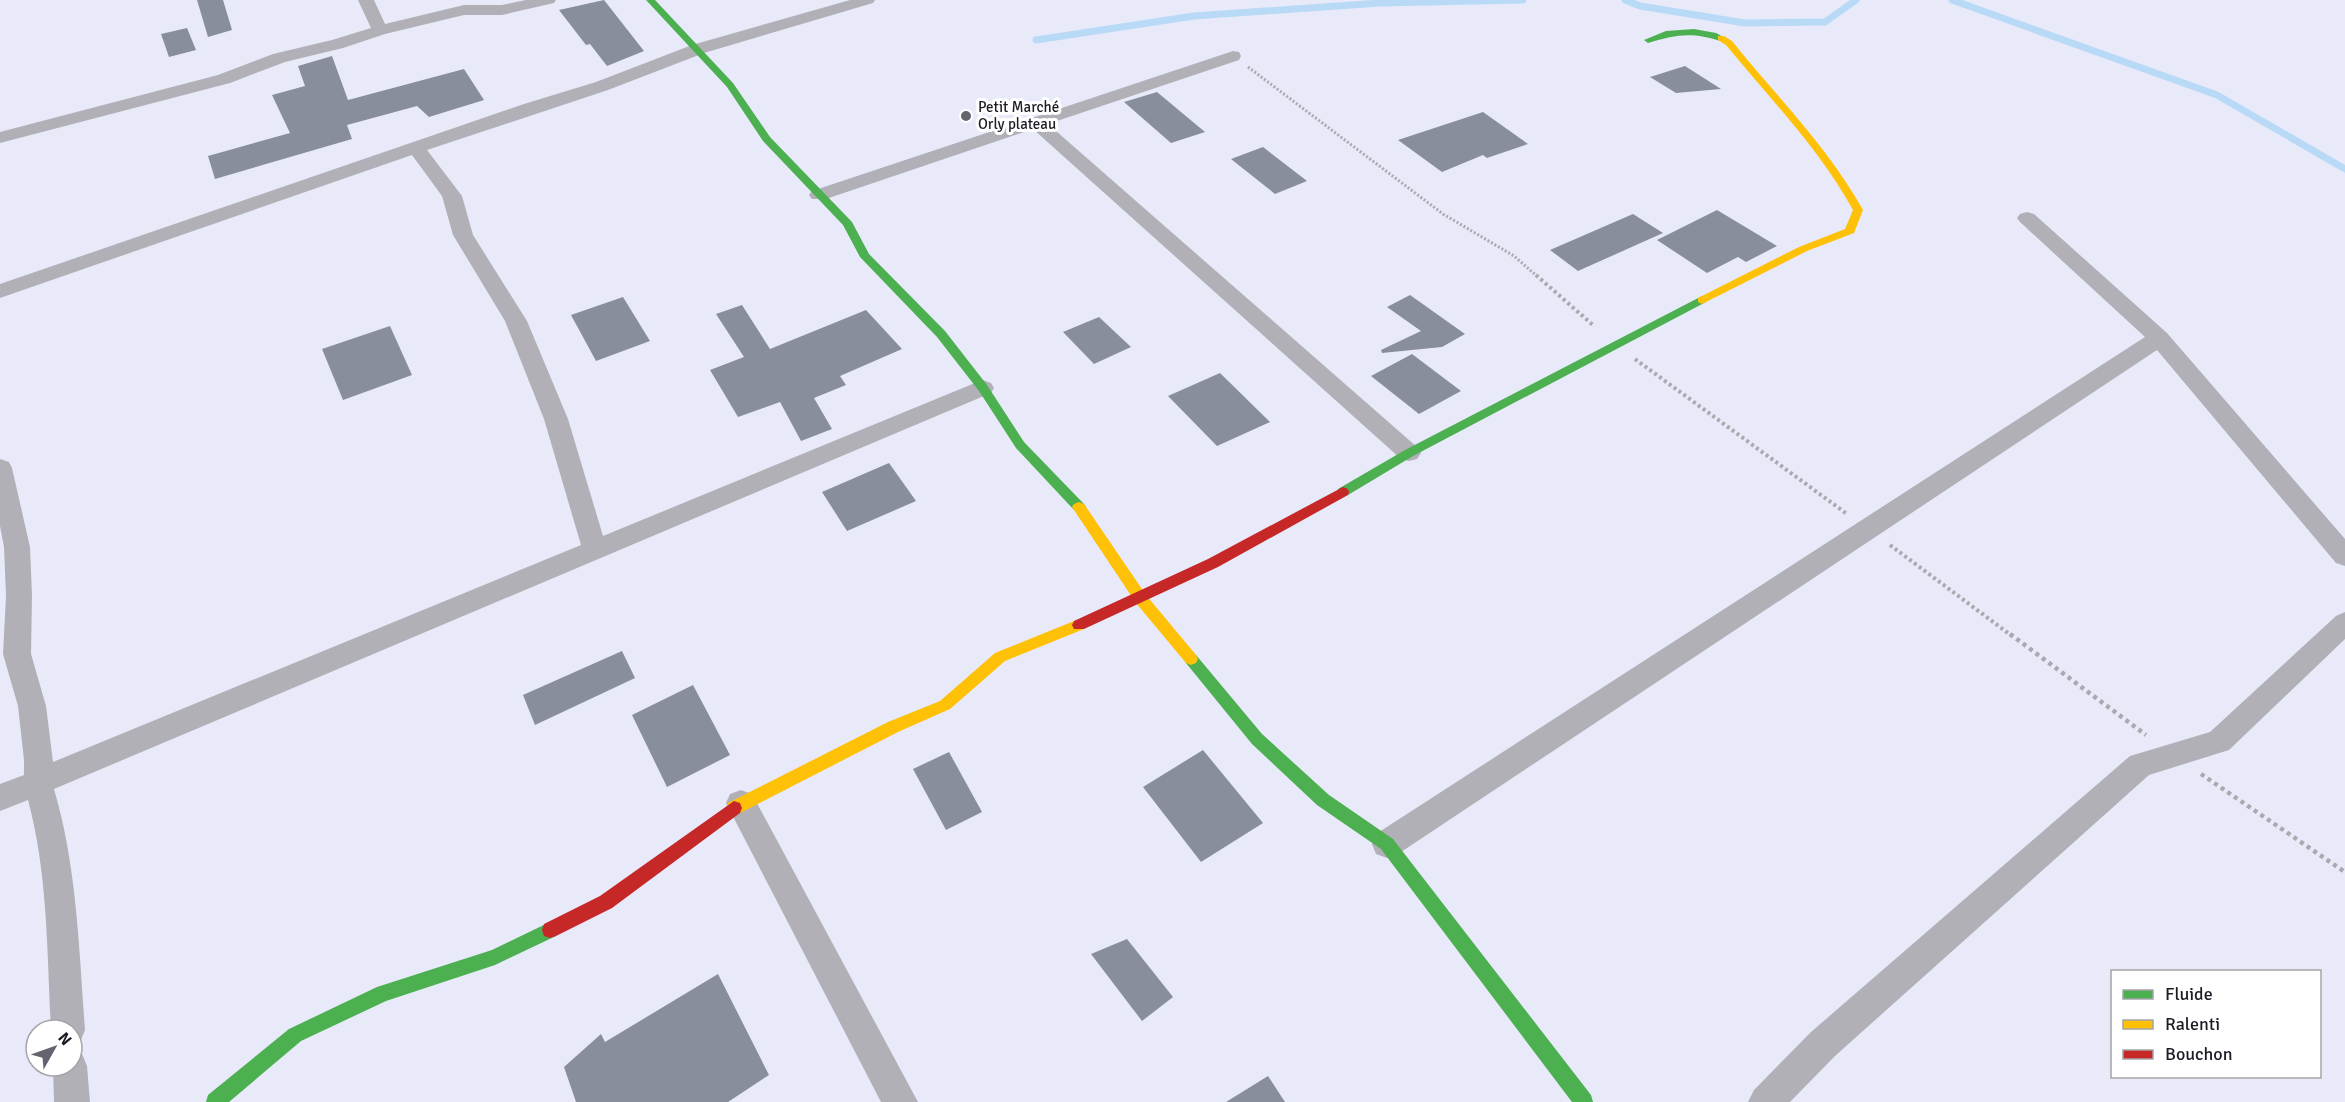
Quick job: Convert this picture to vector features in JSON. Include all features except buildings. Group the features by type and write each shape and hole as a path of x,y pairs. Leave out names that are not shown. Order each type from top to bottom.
{"street":[{"path":"366,0 380,30"},
{"path":"0,138 224,79 279,58 338,44 380,30 464,10 502,10 548,0"},
{"path":"650,0 730,85 766,139 848,224 864,255 941,334 982,388 1020,445 1076,502 1141,599 1257,739 1323,800 1387,844 1584,1102"},
{"path":"0,291 602,86 698,49 867,0"},
{"path":"214,1102 295,1035 383,993 495,957 606,902 741,803 893,727 945,705 1000,657 1141,599 1305,514 1409,453 1614,344 1803,249 1850,231 1858,210 1847,186 1826,155 1774,98 1762,81 1745,65 1728,42 1713,35 1693,32 1657,33 1648,40"},
{"path":"819,195 1233,56"},
{"path":"1035,122 1409,453"},
{"path":"416,148 452,196 463,235 516,321 556,419 595,550"},
{"path":"2027,218 2159,338 2345,556"},
{"path":"1387,844 2159,338"},
{"path":"0,798 982,388"},
{"path":"0,468 17,547 19,596 17,654 32,706 39,760 38,783 51,829 59,885 67,1018"},
{"path":"1766,1102 1823,1044 2140,765 2219,741 2345,623"},
{"path":"741,803 900,1102"},
{"path":"71,1078 72,1102"}],"path":[{"path":"1233,56 1443,214 1514,256 1614,344 2173,755 2345,872"}],"waterway":[{"path":"1036,40 1194,16 1380,3 1523,0"},
{"path":"1625,0 1640,6 1745,23 1825,22 1856,0"},
{"path":"1952,0 2217,95 2345,169"}],"traffic: fast":[{"path":"650,0 730,85 766,139 848,224 864,255 941,334 983,388 1020,445 1079,507"},
{"path":"1648,40 1675,32 1703,33 1721,38"},
{"path":"1343,492 1409,453 1702,300"},
{"path":"1191,659 1257,739 1323,800 1387,844 1584,1102"},
{"path":"215,1102 295,1035 383,993 495,957 550,930"}],"traffic: slow":[{"path":"1702,300 1803,249 1850,231 1858,210 1831,165 1815,144 1729,43 1721,38"},
{"path":"1079,507 1141,599 1191,659"},
{"path":"734,808 893,727 945,705 1000,657 1079,625"}],"traffic: jam":[{"path":"1079,625 1213,563 1343,492"},
{"path":"550,930 606,902 734,808"}],"place":[{"name":"Petit Marché Orly plateau","path":"966,116"}]}
